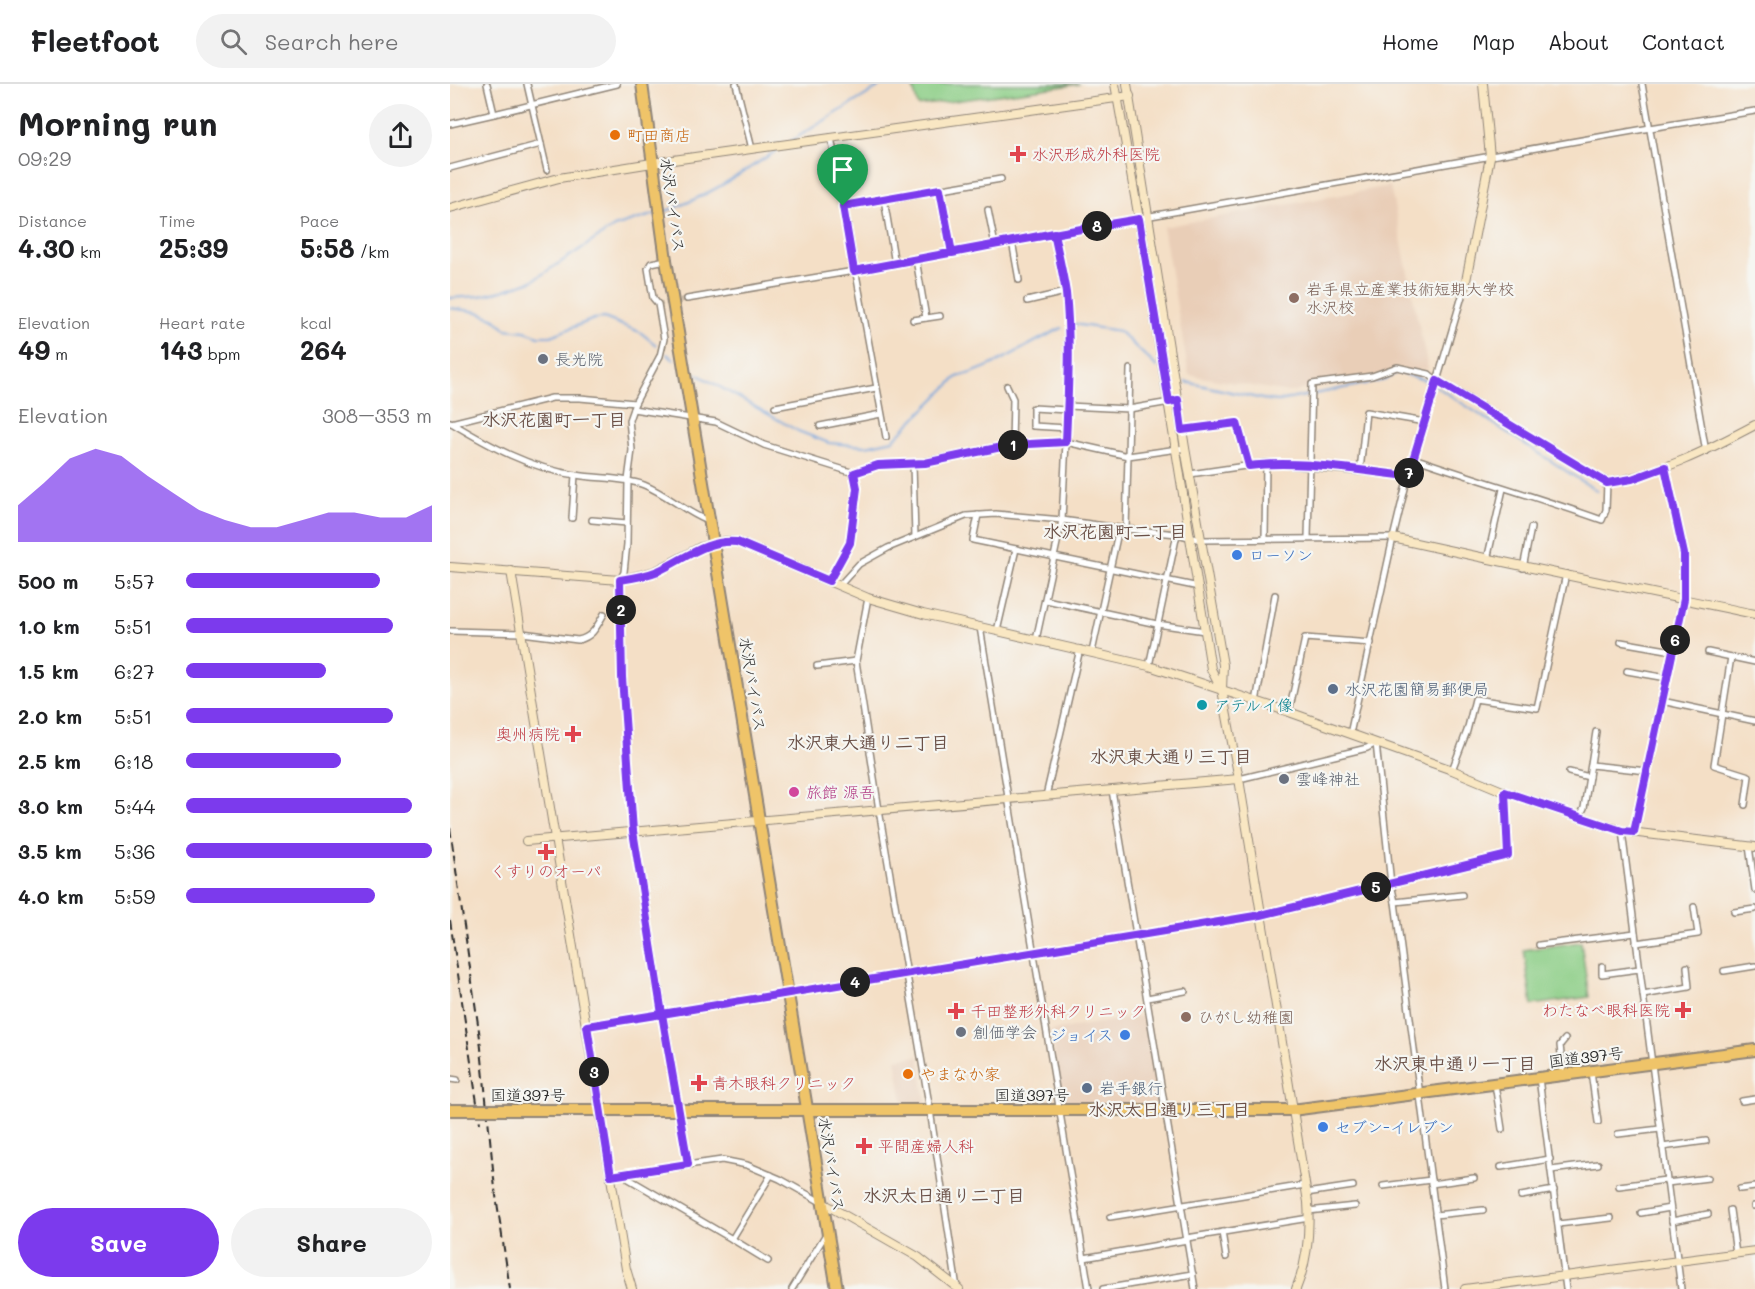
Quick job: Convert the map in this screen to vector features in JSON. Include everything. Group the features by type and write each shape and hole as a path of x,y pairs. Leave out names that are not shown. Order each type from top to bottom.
{"highway":[{"name":"水沢バイパス","path":"642,84 666,260 837,1289"},
{"name":"国道397号","path":"450,1110 1292,1110 1755,1050"}],"street":[{"path":"487,84 494,114"},
{"path":"527,84 547,170"},
{"path":"450,124 617,84"},
{"path":"736,84 752,149"},
{"path":"1115,84 1181,448 1191,537 1211,669 1222,690"},
{"path":"1127,84 1173,401 1182,430 1181,448 1190,474 1223,665 1222,690 1239,779 1306,1189 1309,1214 1307,1253 1296,1289"},
{"path":"1350,734 1408,476 1465,286 1490,157 1483,84"},
{"path":"1642,84 1706,452"},
{"path":"450,208 573,176 831,137 1130,96"},
{"path":"687,299 1755,111"},
{"path":"831,137 885,437"},
{"path":"450,168 541,144"},
{"path":"843,206 1001,179"},
{"path":"940,189 952,253"},
{"path":"884,199 895,264"},
{"path":"988,210 995,244"},
{"path":"1036,640 1062,520 1067,428 1068,366 1065,292 1054,233"},
{"path":"1012,241 1020,280"},
{"path":"916,259 926,318"},
{"path":"666,260 651,263 648,268 653,298 658,304 664,339 660,356 629,420 632,450 628,480 625,563 620,580 622,677 633,831 688,1164"},
{"path":"1027,301 1065,292"},
{"path":"913,320 940,316"},
{"path":"1308,538 1312,384 1372,376 1397,367 1429,374 1607,483 1632,479 1706,452 1755,425"},
{"path":"1092,652 1122,529 1128,456 1130,369"},
{"path":"1007,386 1013,399 1011,445"},
{"path":"775,407 876,388"},
{"path":"451,422 552,398 580,398 716,422 764,445 854,473 878,465 913,464 1011,445 1066,442 1128,456 1181,448"},
{"path":"1067,428 1033,426 1033,408 1129,409 1173,401"},
{"path":"1360,471 1366,412 1425,422"},
{"path":"820,426 881,414"},
{"path":"451,422 487,444 525,461 575,475 628,480 646,486 711,523"},
{"path":"1182,430 1237,423 1249,466"},
{"path":"1414,458 1602,520 1606,510 1607,483"},
{"path":"1265,538 1266,463"},
{"path":"1190,474 1266,463 1408,476"},
{"path":"913,464 915,537"},
{"path":"1634,832 1684,599 1684,554 1665,467"},
{"path":"829,581 850,543 857,488 854,473"},
{"path":"572,518 575,475"},
{"path":"1487,560 1503,489"},
{"path":"839,586 859,564 888,548 966,516 996,514 1177,534 1201,540 1393,538 1523,568 1566,574 1755,614"},
{"path":"978,515 973,540 1198,587"},
{"path":"592,520 627,523"},
{"path":"1523,568 1531,528"},
{"path":"1149,666 1177,534"},
{"path":"450,567 620,580 656,571 689,553 714,544 725,541 737,542 868,598 923,614 1149,666 1289,712 1452,770 1505,792 1622,831 1752,846 1755,890"},
{"path":"997,631 1016,549"},
{"path":"512,571 626,1269 632,1289"},
{"path":"1452,770 1467,731 1475,699 1537,708 1566,574"},
{"path":"1256,702 1275,595"},
{"path":"868,598 856,661 958,1288"},
{"path":"1046,600 1157,624 1205,631"},
{"path":"450,631 522,633 578,640 593,633 604,614"},
{"path":"980,627 1089,1289"},
{"path":"1289,712 1305,638 1371,643"},
{"path":"1621,642 1673,651"},
{"path":"1046,796 1080,649"},
{"path":"1708,652 1755,662"},
{"path":"1731,657 1714,765 1749,776 1745,805"},
{"path":"817,666 856,661"},
{"path":"1627,671 1667,678"},
{"path":"1662,701 1755,721"},
{"path":"1580,816 1584,808 1596,732"},
{"path":"526,841 1239,779 1367,748 1376,743"},
{"path":"1376,743 1391,884 1445,1289"},
{"path":"1591,765 1647,771"},
{"path":"1569,772 1589,777"},
{"path":"1112,790 1195,1289"},
{"path":"587,1026 1261,915 1508,855 1505,792"},
{"path":"1622,831 1681,1289"},
{"path":"1395,902 1462,895"},
{"path":"1636,943 1698,934 1694,907"},
{"path":"1734,912 1755,909"},
{"path":"1539,945 1635,933"},
{"path":"1602,966 1602,974 1640,969"},
{"path":"1724,971 1755,966"},
{"path":"1643,995 1689,987 1687,968"},
{"path":"1147,998 1185,991"},
{"path":"1563,1075 1560,1045 1565,1039"},
{"path":"1591,1072 1598,1122"},
{"path":"1539,1078 1566,1289"},
{"path":"450,1079 457,1080"},
{"path":"1495,1084 1502,1129"},
{"path":"1742,1101 1755,1099"},
{"path":"1618,1134 1660,1129"},
{"path":"1662,1147 1706,1141"},
{"path":"1501,1167 1550,1159"},
{"path":"611,1176 722,1160 747,1165 771,1175 918,1257 958,1288"},
{"path":"1551,1170 1598,1164"},
{"path":"627,1174 629,1179 768,1261"},
{"path":"732,1239 771,1175"},
{"path":"1383,1186 1474,1178"},
{"path":"1619,1186 1708,1178"},
{"path":"1110,1217 1306,1189 1353,1186"},
{"path":"1740,1189 1755,1187"},
{"path":"1521,1196 1554,1190"},
{"path":"1084,1258 1355,1206"},
{"path":"1641,1213 1670,1208"},
{"path":"1435,1215 1483,1210"},
{"path":"1730,1210 1736,1254"},
{"path":"1672,1221 1708,1214"},
{"path":"1558,1224 1611,1218"},
{"path":"1222,1232 1226,1257"},
{"path":"792,1289 827,1233"},
{"path":"1465,1289 1755,1251"},
{"path":"1103,1289 1193,1274"}],"shaded area":[{"name":"岩手県立産業技術短期大学校 水沢校","path":"1390,186 1428,369 1288,392 1189,375 1163,227"},
{"path":"1146,1015 1161,1104 1063,1104 1051,1031"},
{"path":"919,1056 926,1105 903,1103 896,1059"}],"green space":[{"path":"912,84 1080,84 918,106"},
{"path":"1581,942 1589,997 1532,1005 1524,950"}],"waterway":[{"path":"791,141 884,84"},
{"path":"663,212 709,192 779,149"},
{"path":"450,298 480,296 532,281 614,227 655,214"},
{"path":"450,308 478,312 495,319 506,329 525,331 539,336 551,336 594,319 604,318 640,332 656,345"},
{"path":"1073,324 1119,331 1157,367"},
{"path":"697,374 798,431 829,443 866,446 893,440 957,377 998,362 1062,328"},
{"path":"667,354 674,360"},
{"path":"1186,382 1279,401 1385,380 1397,372 1428,381 1597,491"}],"tunnel":[{"path":"658,304 687,299"}],"railway":[{"path":"450,828 480,1038 495,1189 510,1289"},
{"path":"450,920 480,1123"}],"place":[{"name":"町田商店","path":"615,135"},
{"name":"水沢形成外科医院","path":"1018,154"},
{"name":"岩手県立産業技術短期大学校 水沢校","path":"1294,298"},
{"name":"長光院","path":"543,359"},
{"name":"ローソン","path":"1237,555"},
{"name":"水沢花園簡易郵便局","path":"1333,689"},
{"name":"アテルイ像","path":"1202,705"},
{"name":"奥州病院","path":"573,734"},
{"name":"雲峰神社","path":"1284,779"},
{"name":"旅館 源吾","path":"794,792"},
{"name":"くすりのオーパ","path":"546,852"},
{"name":"わたなべ眼科医院","path":"1683,1010"},
{"name":"千田整形外科クリニック","path":"956,1011"},
{"name":"ひがし幼稚園","path":"1186,1017"},
{"name":"創価学会","path":"961,1032"},
{"name":"ジョイス","path":"1125,1035"},
{"name":"やまなか家","path":"908,1074"},
{"name":"青木眼科クリニック","path":"699,1083"},
{"name":"岩手銀行","path":"1087,1088"},
{"name":"セブン-イレブン","path":"1323,1127"},
{"name":"平間産婦人科","path":"864,1146"}],"district":[{"name":"水沢花園町一丁目","path":"554,420"},
{"name":"水沢花園町二丁目","path":"1115,532"},
{"name":"水沢東大通り二丁目","path":"868,743"},
{"name":"水沢東大通り三丁目","path":"1171,757"},
{"name":"水沢東中通り一丁目","path":"1455,1064"},
{"name":"水沢太日通り三丁目","path":"1169,1110"},
{"name":"水沢太日通り二丁目","path":"944,1196"}],"route":[{"path":"843,206 854,271 952,253 1054,233 1139,219 1169,402 1178,400 1182,430 1237,423 1249,466 1266,463 1408,476 1437,381 1607,483 1632,479 1665,467 1684,554 1684,599 1634,832 1622,831 1505,792 1508,855 1261,915 662,1014 688,1164 611,1176 587,1026 662,1014 633,831 622,677 620,580 656,571 701,547 725,541 737,542 829,581 850,543 857,488 854,473 878,465 925,463 1011,445 1066,442 1067,312 1054,233 1012,241 952,253 940,189 843,206"}]}
